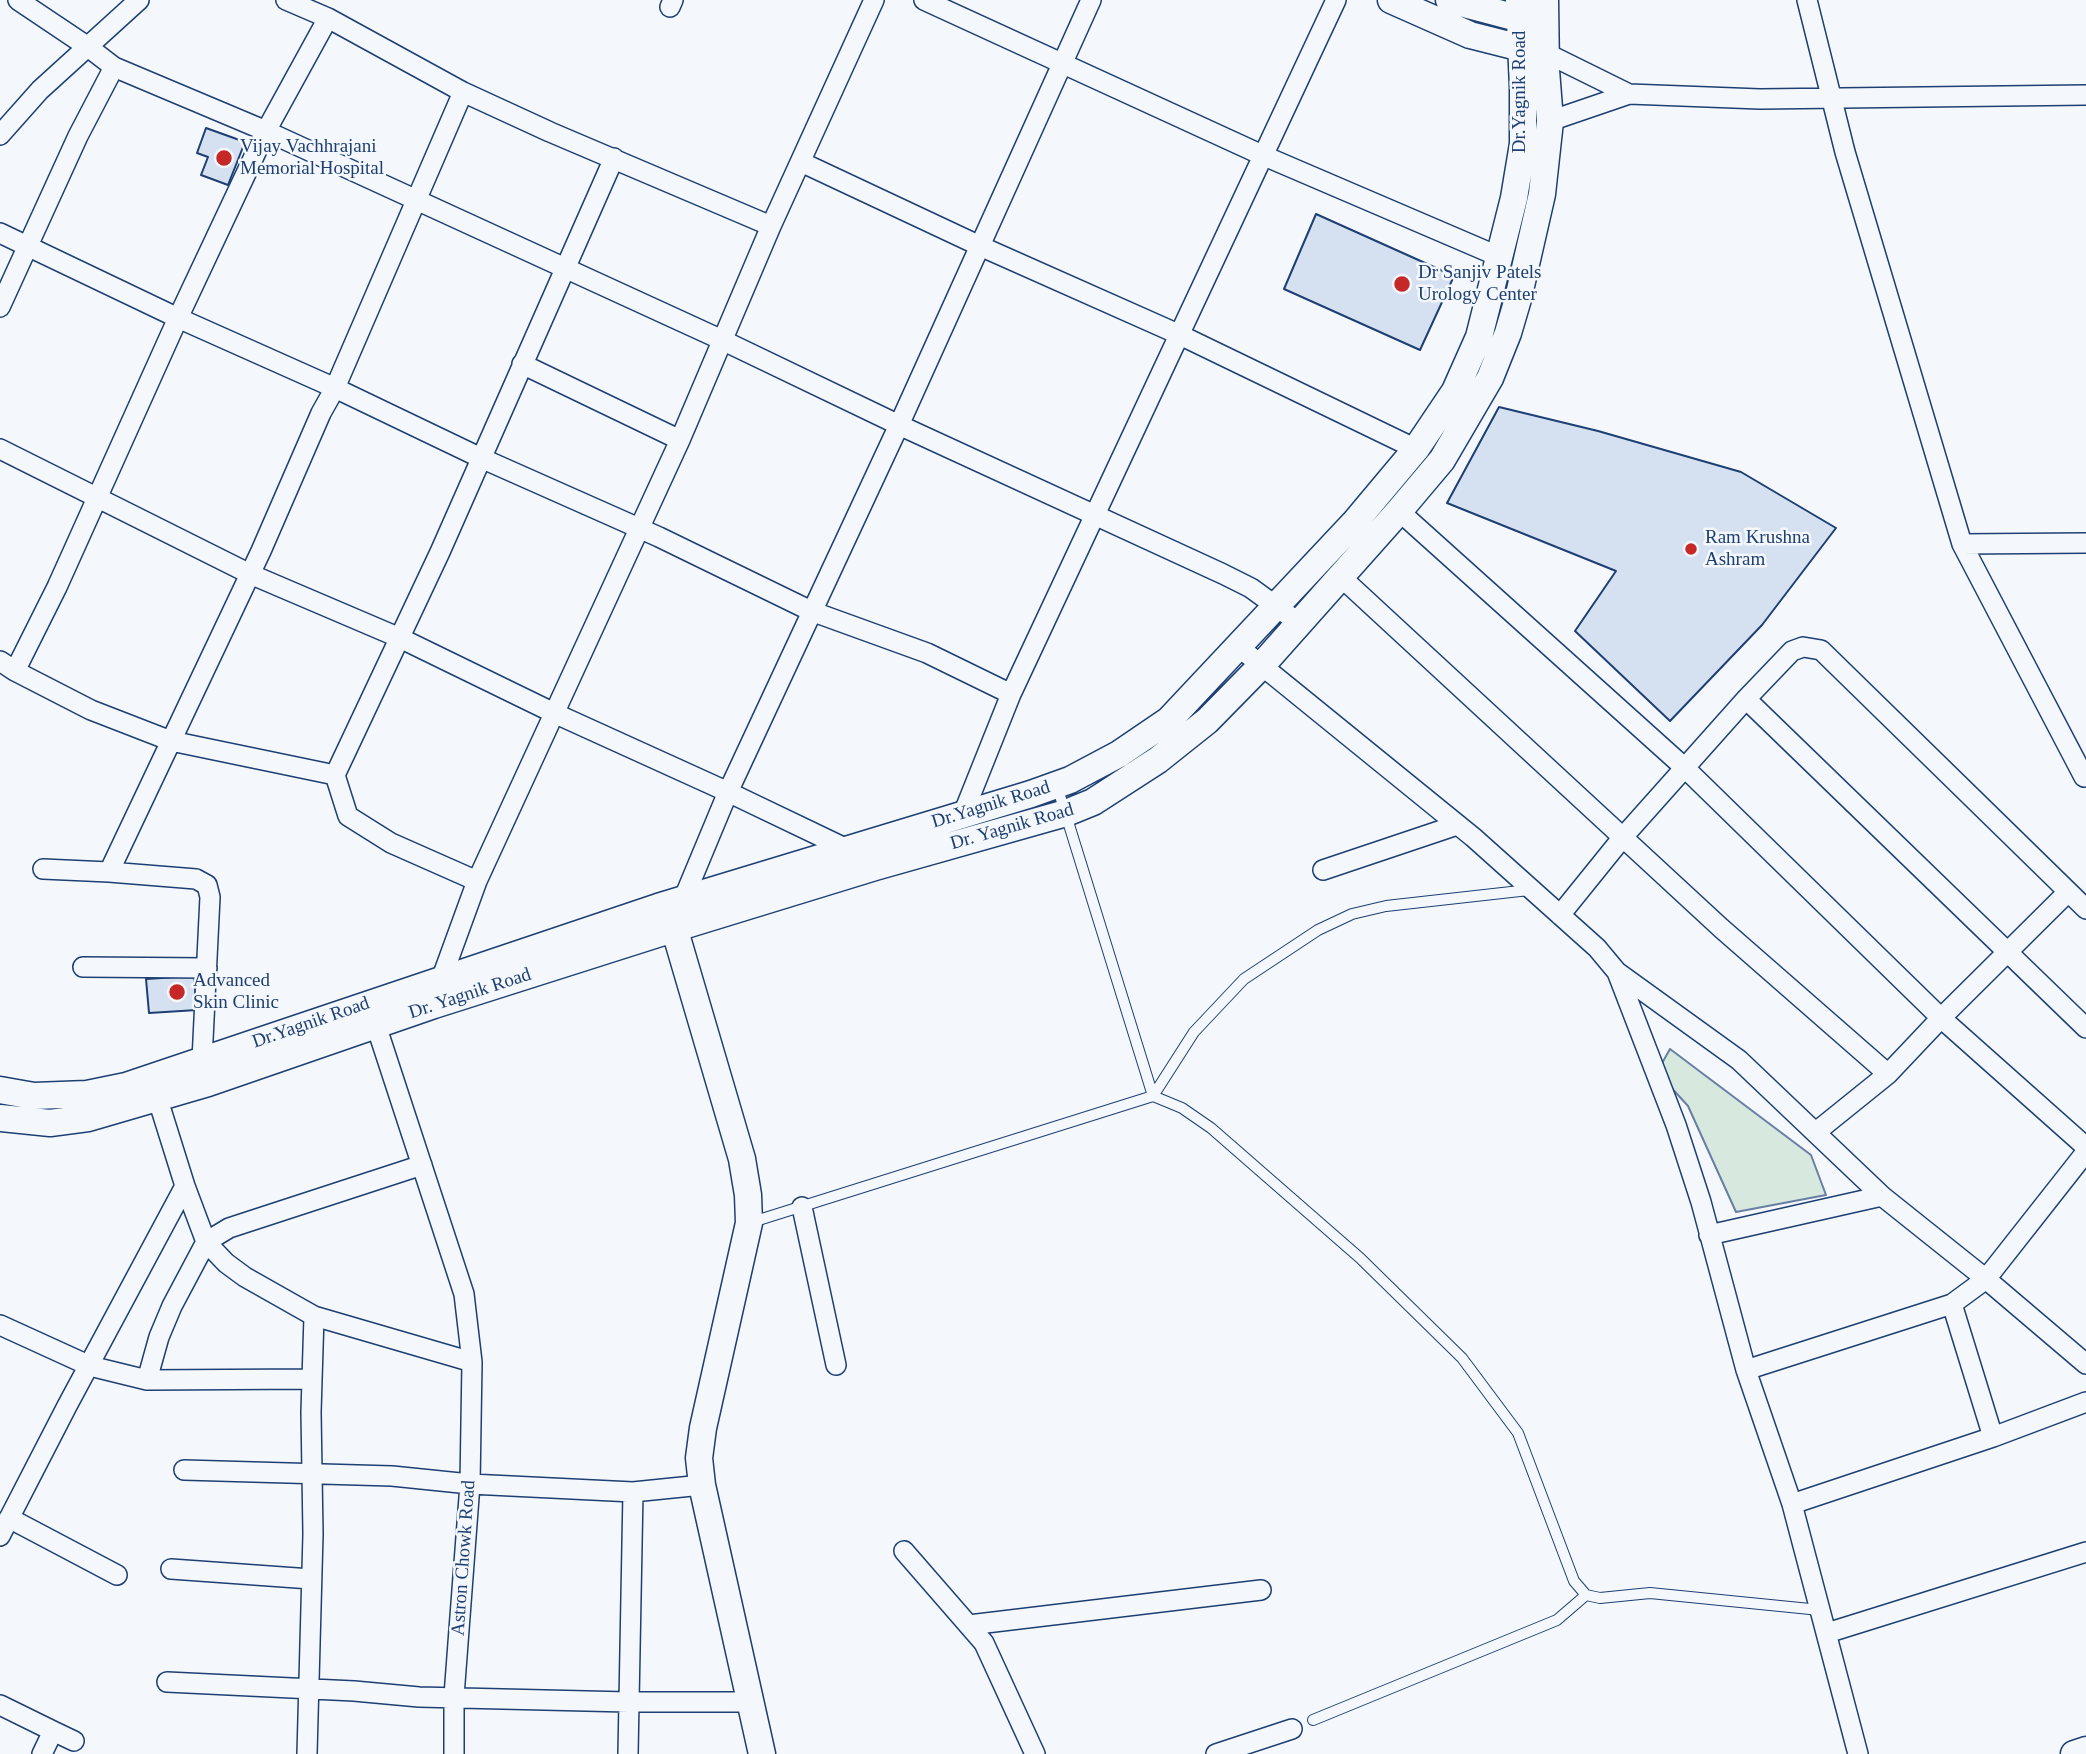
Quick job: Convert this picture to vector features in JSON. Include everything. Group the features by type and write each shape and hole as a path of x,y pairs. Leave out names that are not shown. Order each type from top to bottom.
{"street":[{"path":"18,0 114,67 266,131 1223,574 1278,605 1300,623"},
{"path":"0,135 40,90 139,0"},
{"path":"286,0 328,18 463,92 771,226"},
{"path":"434,1005 477,881 640,529 771,226 874,0"},
{"path":"924,0 1262,155 1500,257"},
{"path":"762,1754 702,1485 699,1458 703,1428 749,1223 748,1195 742,1158 676,928 683,900 728,792 1091,0"},
{"path":"962,814 1011,694 1336,0"},
{"path":"1391,0 1470,35 1546,53 1629,94"},
{"path":"1450,0 1545,13"},
{"path":"1807,0 1831,99 1962,544 2085,781"},
{"name":"Dr.Yagnik Road","path":"373,1015 441,979 683,900 1056,785 1119,754 1169,720 1354,523 1416,449 1455,391 1474,348 1514,198 1523,144 1519,9"},
{"name":"Dr. Yagnik Road","path":"0,1118 50,1123 88,1118 154,1088 373,1015 434,1005 875,867 1066,813 1093,802 1158,760 1207,721 1262,665 1399,511 1442,460 1490,378 1508,333 1542,194 1550,121 1545,13"},
{"path":"328,18 266,131 57,587 8,666 91,710 171,741 335,775"},
{"path":"0,307 9,282 28,247 78,136 114,67"},
{"path":"109,872 250,574 321,413 335,388 463,92"},
{"path":"1550,121 1629,94 1831,99 2086,95"},
{"path":"477,881 391,843 348,816 335,775 400,638 614,159"},
{"path":"801,162 980,246 1178,334 1416,449"},
{"path":"0,233 811,611 927,653 1011,694"},
{"path":"522,364 680,440"},
{"path":"0,449 250,574 400,638 847,849"},
{"path":"1399,511 1685,768 1941,1018 2086,1147"},
{"path":"1962,544 2086,543"},
{"path":"1340,577 1721,928 1888,1074"},
{"path":"1239,647 1533,890 1597,948 1617,972 1739,1060 1882,1196 2086,1364"},
{"path":"1560,915 1622,836 1746,699 1792,651 1803,647 1821,650 2086,909"},
{"path":"1746,699 2086,1028"},
{"path":"1322,870 1457,825"},
{"path":"43,869 196,879 207,885 210,897 205,1072"},
{"path":"1816,1132 1888,1074 2068,892"},
{"path":"83,967 207,968"},
{"path":"1617,972 1676,1125 1701,1202 1746,1370 1792,1504 1858,1754"},
{"name":"Astron Chowk Road","path":"373,1015 464,1294 472,1362 470,1484 454,1696 454,1754"},
{"path":"0,1090 34,1096 154,1088 206,1242 226,1263 245,1277 314,1316 472,1362"},
{"path":"1746,1370 1952,1304 1986,1279 2086,1152"},
{"path":"147,1380 159,1337 172,1306 206,1242 229,1228 422,1165"},
{"path":"117,1575 2,1531 185,1186"},
{"path":"1709,1235 1882,1196"},
{"path":"802,1207 836,1366"},
{"path":"1952,1304 1993,1437"},
{"path":"307,1754 314,1316"},
{"path":"0,1325 90,1366 147,1380 311,1379"},
{"path":"1792,1504 1993,1437 2086,1402"},
{"path":"184,1470 392,1476 470,1484 633,1492 702,1485"},
{"path":"628,1754 633,1492"},
{"path":"904,1551 984,1643 1035,1754"},
{"path":"1827,1633 2086,1552"},
{"path":"171,1569 311,1579"},
{"path":"969,1625 1261,1590"},
{"path":"167,1682 354,1690 419,1697 750,1702"},
{"path":"0,1705 74,1741"},
{"path":"1216,1754 1292,1729"},
{"path":"42,1754 53,1731"},
{"path":"2074,1754 2086,1750"}],"lane":[{"path":"1056,785 1153,1096"},
{"path":"749,1223 1153,1096 1194,1032 1244,979 1318,930 1352,914 1386,906 1533,890"},
{"path":"1153,1096 1182,1108 1211,1128 1360,1258 1462,1358 1518,1433 1574,1581 1586,1595 1600,1598 1650,1593 1821,1611"},
{"path":"1313,1720 1557,1620 1586,1595"}],"shaded area":[{"path":"1670,1049 1811,1155 1826,1195 1736,1212 1688,1106 1657,1072"}],"building":[{"path":"206,128 245,142 228,185 201,175 208,157 197,153"},
{"path":"1316,214 1454,276 1420,350 1284,289"},
{"name":"Ram Krushna Ashram","path":"1499,407 1598,431 1741,472 1836,528 1762,625 1670,721 1575,631 1616,571 1447,503"},
{"path":"194,976 197,1010 149,1013 146,979"}],"place":[{"name":"Vijay Vachhrajani Memorial Hospital","path":"224,158"},
{"name":"Dr Sanjiv Patels Urology Center","path":"1402,284"},
{"name":"Ram Krushna Ashram","path":"1691,549"},
{"name":"Advanced Skin Clinic","path":"177,992"}]}
